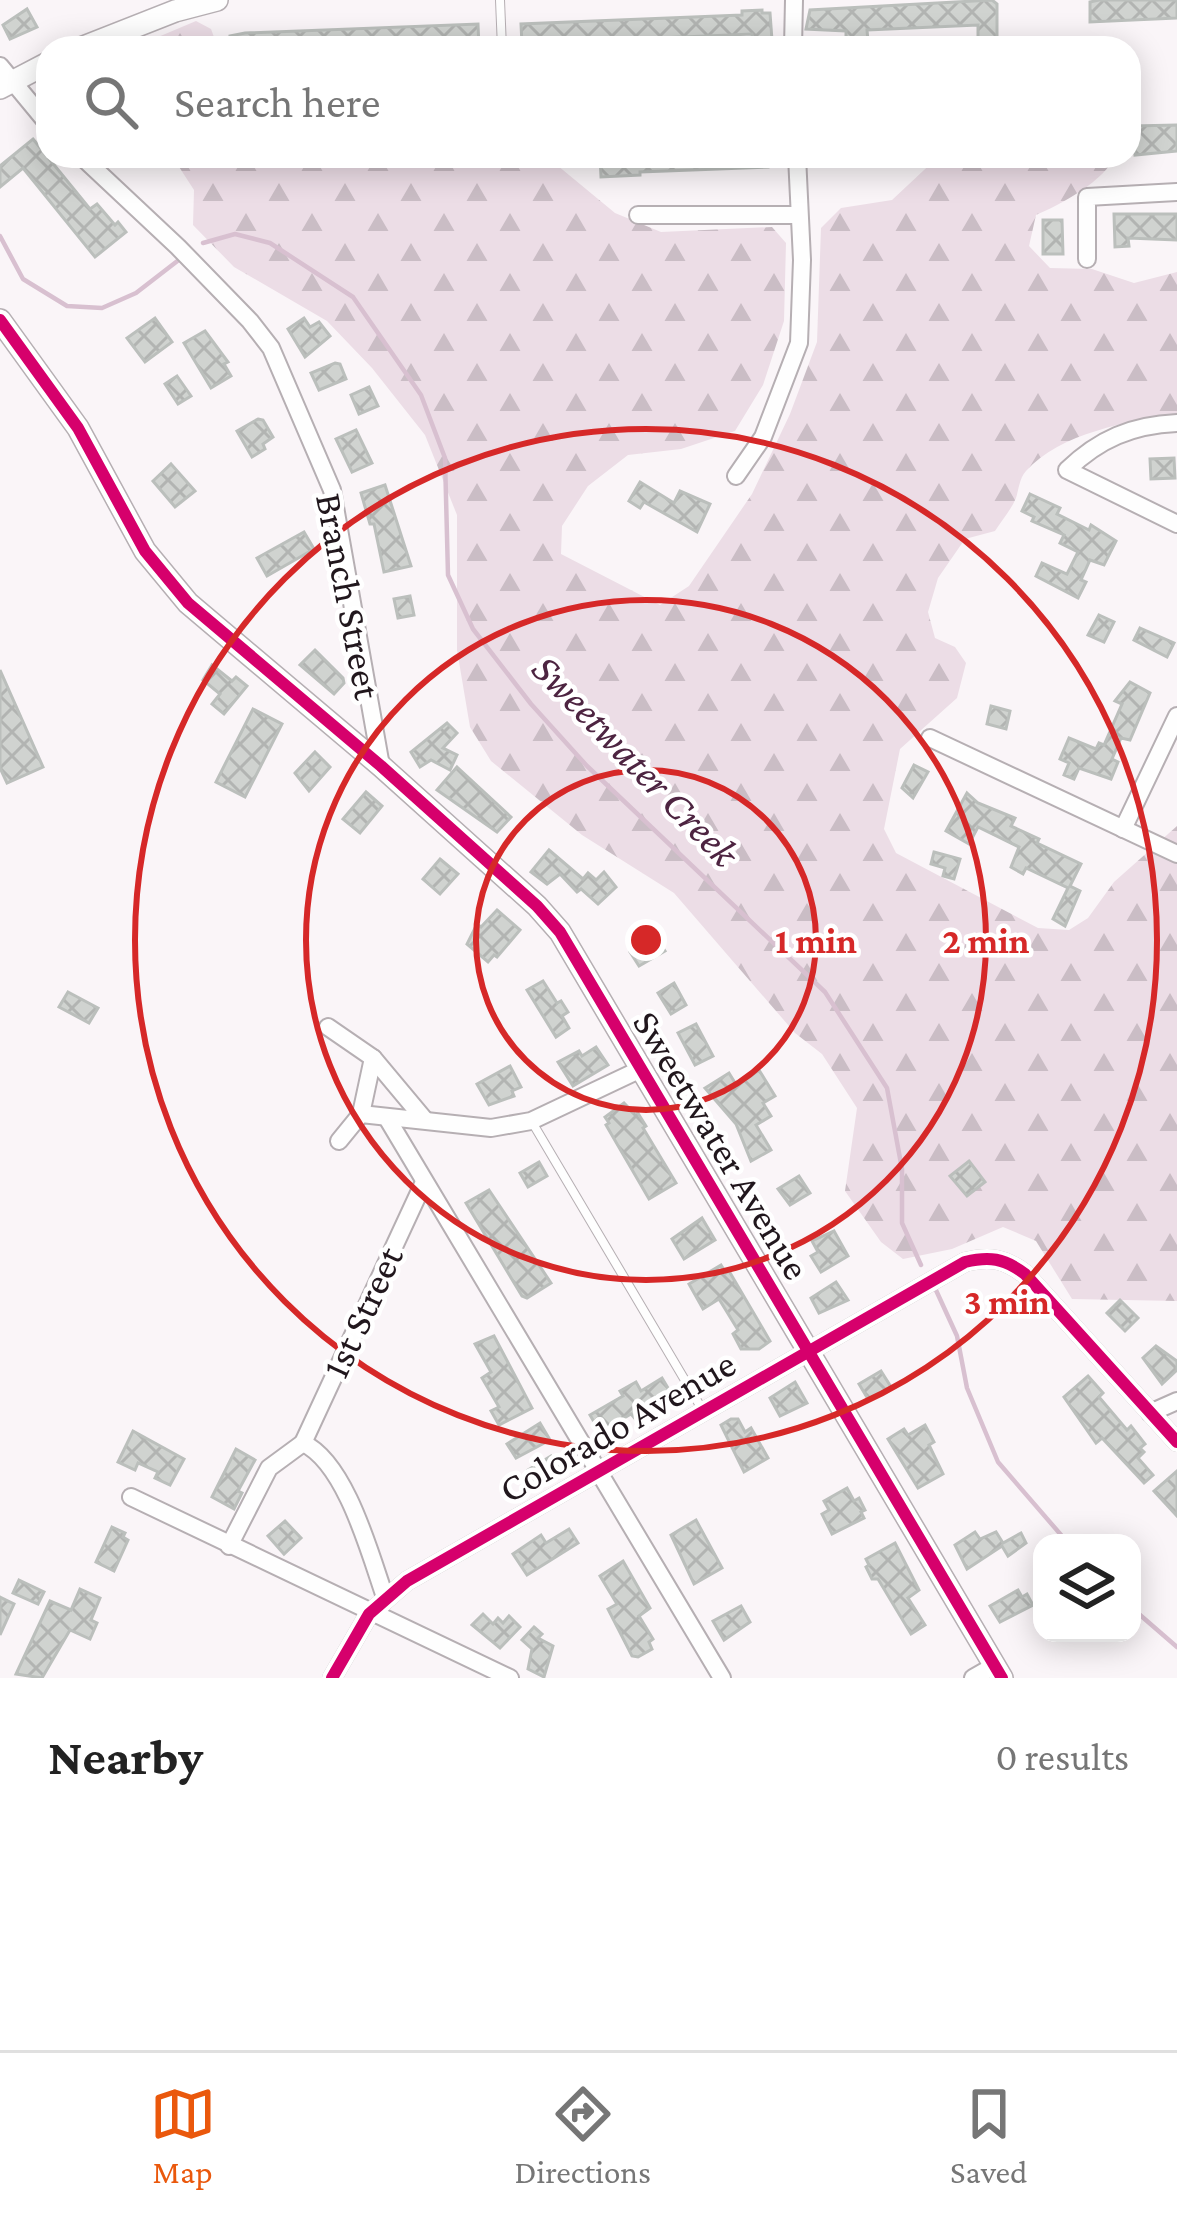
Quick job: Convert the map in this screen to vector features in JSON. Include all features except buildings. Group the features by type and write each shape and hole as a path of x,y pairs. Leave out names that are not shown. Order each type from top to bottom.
{"street":[{"path":"111,36 218,0"},
{"path":"793,36 794,0"},
{"path":"36,67 4,78 36,111"},
{"name":"Branch Street","path":"93,168 178,247 271,348 337,507 381,766"},
{"path":"736,476 763,437 790,370 800,330 797,168"},
{"path":"1087,260 1087,197 1177,192"},
{"path":"638,214 798,215"},
{"name":"Sweetwater Avenue","path":"4,336 77,428 164,577 201,615 381,766 549,918 571,947 998,1672"},
{"path":"1177,423 1105,438 1067,470 1177,524"},
{"path":"1124,829 1177,716"},
{"path":"929,738 1177,854"},
{"path":"328,1027 373,1058 424,1119"},
{"path":"339,1141 361,1114 373,1058"},
{"path":"361,1114 491,1128 531,1121 640,1069"},
{"path":"387,1118 722,1678"},
{"name":"1st Street","path":"303,1443 424,1182"},
{"name":"Colorado Avenue","path":"332,1678 369,1614 385,1597 965,1262 988,1256 1012,1263 1150,1413"},
{"path":"1177,1401 1150,1413 1177,1442"},
{"path":"230,1546 259,1482 281,1456 303,1443 317,1450 332,1472 365,1537 385,1597"},
{"path":"130,1497 510,1678"},
{"path":"973,1678 998,1672"}],"lane":[{"path":"500,0 502,36"},
{"path":"531,1121 704,1411"}],"green space":[{"path":"196,21 211,29 214,36 160,36"},
{"path":"180,168 561,168 615,213 661,232 772,227 786,243 784,321 763,385 735,431 681,449 628,455 588,486 562,526 561,554 660,605 689,586 752,494 790,414 817,342 821,228 841,208 892,200 926,168 1107,168 1069,198 1036,215 1029,246 1050,268 1092,269 1134,283 1177,272 1177,414 1117,425 1057,447 1024,474 1014,502 995,531 965,539 938,578 928,612 935,638 955,647 966,663 957,698 900,749 884,829 896,853 1038,928 1069,930 1088,918 1114,882 1177,826 1177,1301 1072,1299 1036,1241 1003,1227 952,1249 903,1259 881,1242 845,1191 857,1108 822,1054 795,1033 674,893 582,835 491,761 470,727 457,650 457,515 425,435 327,321 234,267 193,225 194,190"}],"waterway":[{"name":"Sweetwater Creek","path":"203,243 235,234 270,243 353,297 421,395 445,458 448,575 473,629 587,766 825,992 887,1088 902,1169 902,1223 921,1265"},
{"name":"Sweetwater Creek","path":"0,236 23,279 67,306 102,308 136,293 180,259"},
{"name":"Sweetwater Creek","path":"935,1288 957,1336 967,1388 998,1462 1060,1534"},
{"name":"Sweetwater Creek","path":"1141,1616 1177,1647"}],"cycle path":[{"path":"0,320 78,428 145,551 188,603 381,766 560,932 1002,1678"},
{"path":"332,1678 369,1614 407,1581 965,1262 996,1260 1025,1274 1177,1442"}]}
